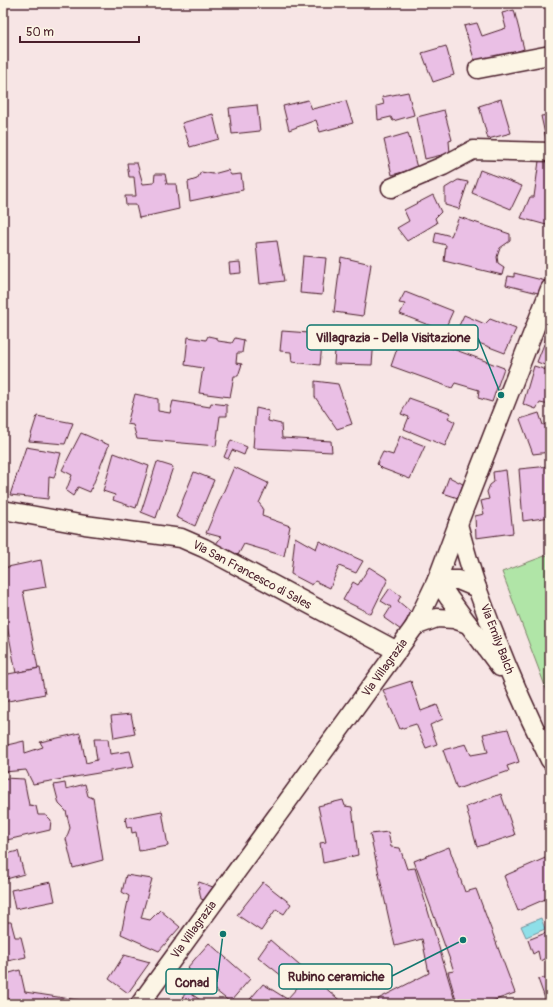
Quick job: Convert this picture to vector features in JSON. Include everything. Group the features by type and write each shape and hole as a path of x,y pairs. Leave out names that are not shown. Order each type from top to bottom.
{"street":[{"path":"478,69 550,55"},
{"path":"391,188 443,166 473,150 550,152"},
{"name":"Via Villagrazia","path":"140,1004 415,626 437,580 550,289"},
{"name":"Via San Francesco di Sales","path":"3,510 85,525 181,538 211,552 397,651"},
{"name":"Via Emily Balch","path":"458,524 477,588 498,643 517,690 550,760"},
{"path":"437,580 458,580 477,588"},
{"name":"Via Emily Balch","path":"437,580 517,690"},
{"name":"Via Emily Balch","path":"415,626 437,618 454,619 468,624"}],"green space":[{"path":"550,554 550,699 502,572"}],"water":[{"path":"541,918 545,929 526,937 521,926"}],"building":[{"path":"514,10 524,49 476,65 464,26 477,23 482,36 506,28 502,13"},
{"path":"446,46 454,75 433,82 422,53"},
{"path":"408,92 414,115 393,121 391,117 378,120 377,106 384,104 382,97"},
{"path":"501,99 511,133 488,139 479,106"},
{"path":"308,100 312,109 346,101 353,123 320,132 316,120 289,130 283,106"},
{"path":"257,105 260,131 232,134 229,108"},
{"path":"444,110 452,140 449,141 450,153 425,159 417,117"},
{"path":"213,114 219,139 190,147 182,123"},
{"path":"550,115 550,148 548,148 541,116"},
{"path":"408,133 417,168 392,175 384,140"},
{"path":"550,160 550,226 521,218 530,197 534,197 539,161"},
{"path":"127,163 137,163 143,184 154,183 155,174 165,174 167,184 176,184 179,209 139,218 136,205 126,205 125,196 136,196 134,177 129,177"},
{"path":"228,170 231,175 241,174 243,190 190,201 188,182 197,179 201,172 213,174"},
{"path":"480,170 522,186 511,209 472,193"},
{"path":"458,180 468,182 459,209 445,205 445,188"},
{"path":"433,195 441,212 435,218 437,223 407,241 397,228 409,221 404,210"},
{"path":"459,217 510,234 510,241 500,248 497,257 498,263 504,267 502,275 444,261 446,245 434,242 436,232 451,236"},
{"path":"277,241 284,281 260,284 256,243"},
{"path":"303,256 326,258 322,295 300,293"},
{"path":"341,257 371,264 363,316 334,312"},
{"path":"240,262 241,273 230,274 229,263"},
{"path":"514,273 546,281 542,294 506,285 508,276 514,277"},
{"path":"405,292 453,311 444,331 400,314 405,304 399,303"},
{"path":"464,315 485,324 490,319 516,329 505,353 455,334"},
{"path":"397,328 504,368 492,402 478,398 479,390 455,383 452,388 391,366 400,340 392,335"},
{"path":"282,331 323,334 320,365 292,362 291,352 280,351"},
{"path":"208,336 217,338 218,341 232,343 235,338 244,340 242,353 237,353 236,363 242,364 238,376 234,376 230,397 199,393 203,368 185,365 188,337 206,340"},
{"path":"336,337 374,339 372,365 334,364"},
{"path":"546,339 550,340 550,367 537,362"},
{"path":"534,366 550,371 550,405 540,403 536,409 523,404"},
{"path":"315,381 338,384 352,424 337,429 315,397"},
{"path":"135,394 158,399 158,411 170,413 173,401 210,407 211,403 227,405 227,416 220,416 216,446 137,439 133,425 127,424"},
{"path":"409,398 451,413 448,418 455,422 445,446 404,429 409,417 401,414"},
{"path":"256,408 269,411 268,421 281,424 282,438 331,441 332,452 253,448"},
{"path":"539,413 543,425 550,423 550,452 533,454 520,419"},
{"path":"37,416 73,423 65,444 29,441"},
{"path":"81,433 109,445 90,492 78,487 73,496 66,491 72,475 62,470"},
{"path":"400,436 425,446 410,479 381,468 377,464 383,452 393,455"},
{"path":"231,440 247,447 244,455 232,450 228,459 224,457"},
{"path":"26,447 61,453 54,478 49,477 48,499 10,495"},
{"path":"114,453 149,466 136,508 113,500 115,495 103,491"},
{"path":"157,462 173,467 156,518 141,512"},
{"path":"550,466 550,517 523,521 519,469"},
{"path":"234,467 268,483 259,503 263,508 262,516 290,526 284,556 244,544 238,555 216,544 221,537 206,533"},
{"path":"506,470 513,533 476,538 475,516 484,514 481,501 489,499 487,492 490,485 494,482 493,472"},
{"path":"194,472 214,480 195,526 176,517"},
{"path":"449,477 463,484 458,498 443,493"},
{"path":"295,537 316,549 319,541 363,561 356,573 339,566 330,588 315,581 312,585 291,574"},
{"path":"41,560 46,587 23,591 38,668 16,673 3,604 3,568"},
{"path":"369,567 388,579 371,614 343,600 353,582 358,585"},
{"path":"390,588 401,596 398,601 411,612 401,630 384,618 391,607 381,601"},
{"path":"40,668 45,694 3,702 3,675"},
{"path":"411,681 421,711 437,705 443,719 430,725 437,744 426,748 416,724 400,729 383,690"},
{"path":"131,714 135,734 114,738 111,716"},
{"path":"508,729 519,762 507,766 509,771 457,789 443,750 466,744 471,755 488,752 483,734"},
{"path":"80,733 86,763 97,760 94,739 108,739 110,754 130,751 134,767 33,784 26,770 4,772 3,746 24,741 25,753 43,747 40,742"},
{"path":"3,778 24,779 29,805 36,806 38,815 46,815 51,820 50,830 7,840 3,817"},
{"path":"65,783 66,789 85,784 88,796 93,798 103,860 73,868 66,839 70,828 66,811 59,804 54,785"},
{"path":"501,794 515,835 477,847 466,807"},
{"path":"343,800 345,806 352,807 358,855 323,863 320,843 326,842 318,806"},
{"path":"162,811 168,846 139,851 136,832 132,833 131,827 127,828 125,818"},
{"path":"388,832 391,847 400,848 407,869 415,868 456,1004 379,1004 378,999 429,973 422,939 395,946 370,834"},
{"path":"449,847 465,892 476,889 515,993 484,1004 457,1004 448,972 454,971 414,861"},
{"path":"18,851 24,874 3,880 3,855"},
{"path":"550,856 550,897 518,911 504,876"},
{"path":"126,875 152,879 141,918 150,920 160,910 180,927 159,951 121,934 129,896 122,892"},
{"path":"51,882 55,901 15,909 11,890"},
{"path":"199,882 213,887 204,900 201,899"},
{"path":"263,882 291,904 284,914 276,909 261,931 237,915"},
{"path":"3,922 11,922 15,937 21,937 26,957 3,962"},
{"path":"548,932 550,935 550,956 540,961 538,951 533,954 528,940"},
{"path":"270,940 344,1004 246,1004 263,984 287,999 297,988 258,957"},
{"path":"209,943 250,979 230,1002 187,968"},
{"path":"124,955 150,962 128,993 109,979"},
{"path":"20,970 25,992 103,1004 3,1004 3,975"},
{"path":"550,977 550,1004 547,1004 538,979"},
{"path":"187,991 206,1004 178,1004"}],"place":[{"name":"Villagrazia - Della Visitazione","path":"501,395"},
{"name":"Conad","path":"223,934"},
{"name":"Rubino ceramiche","path":"463,940"}]}
